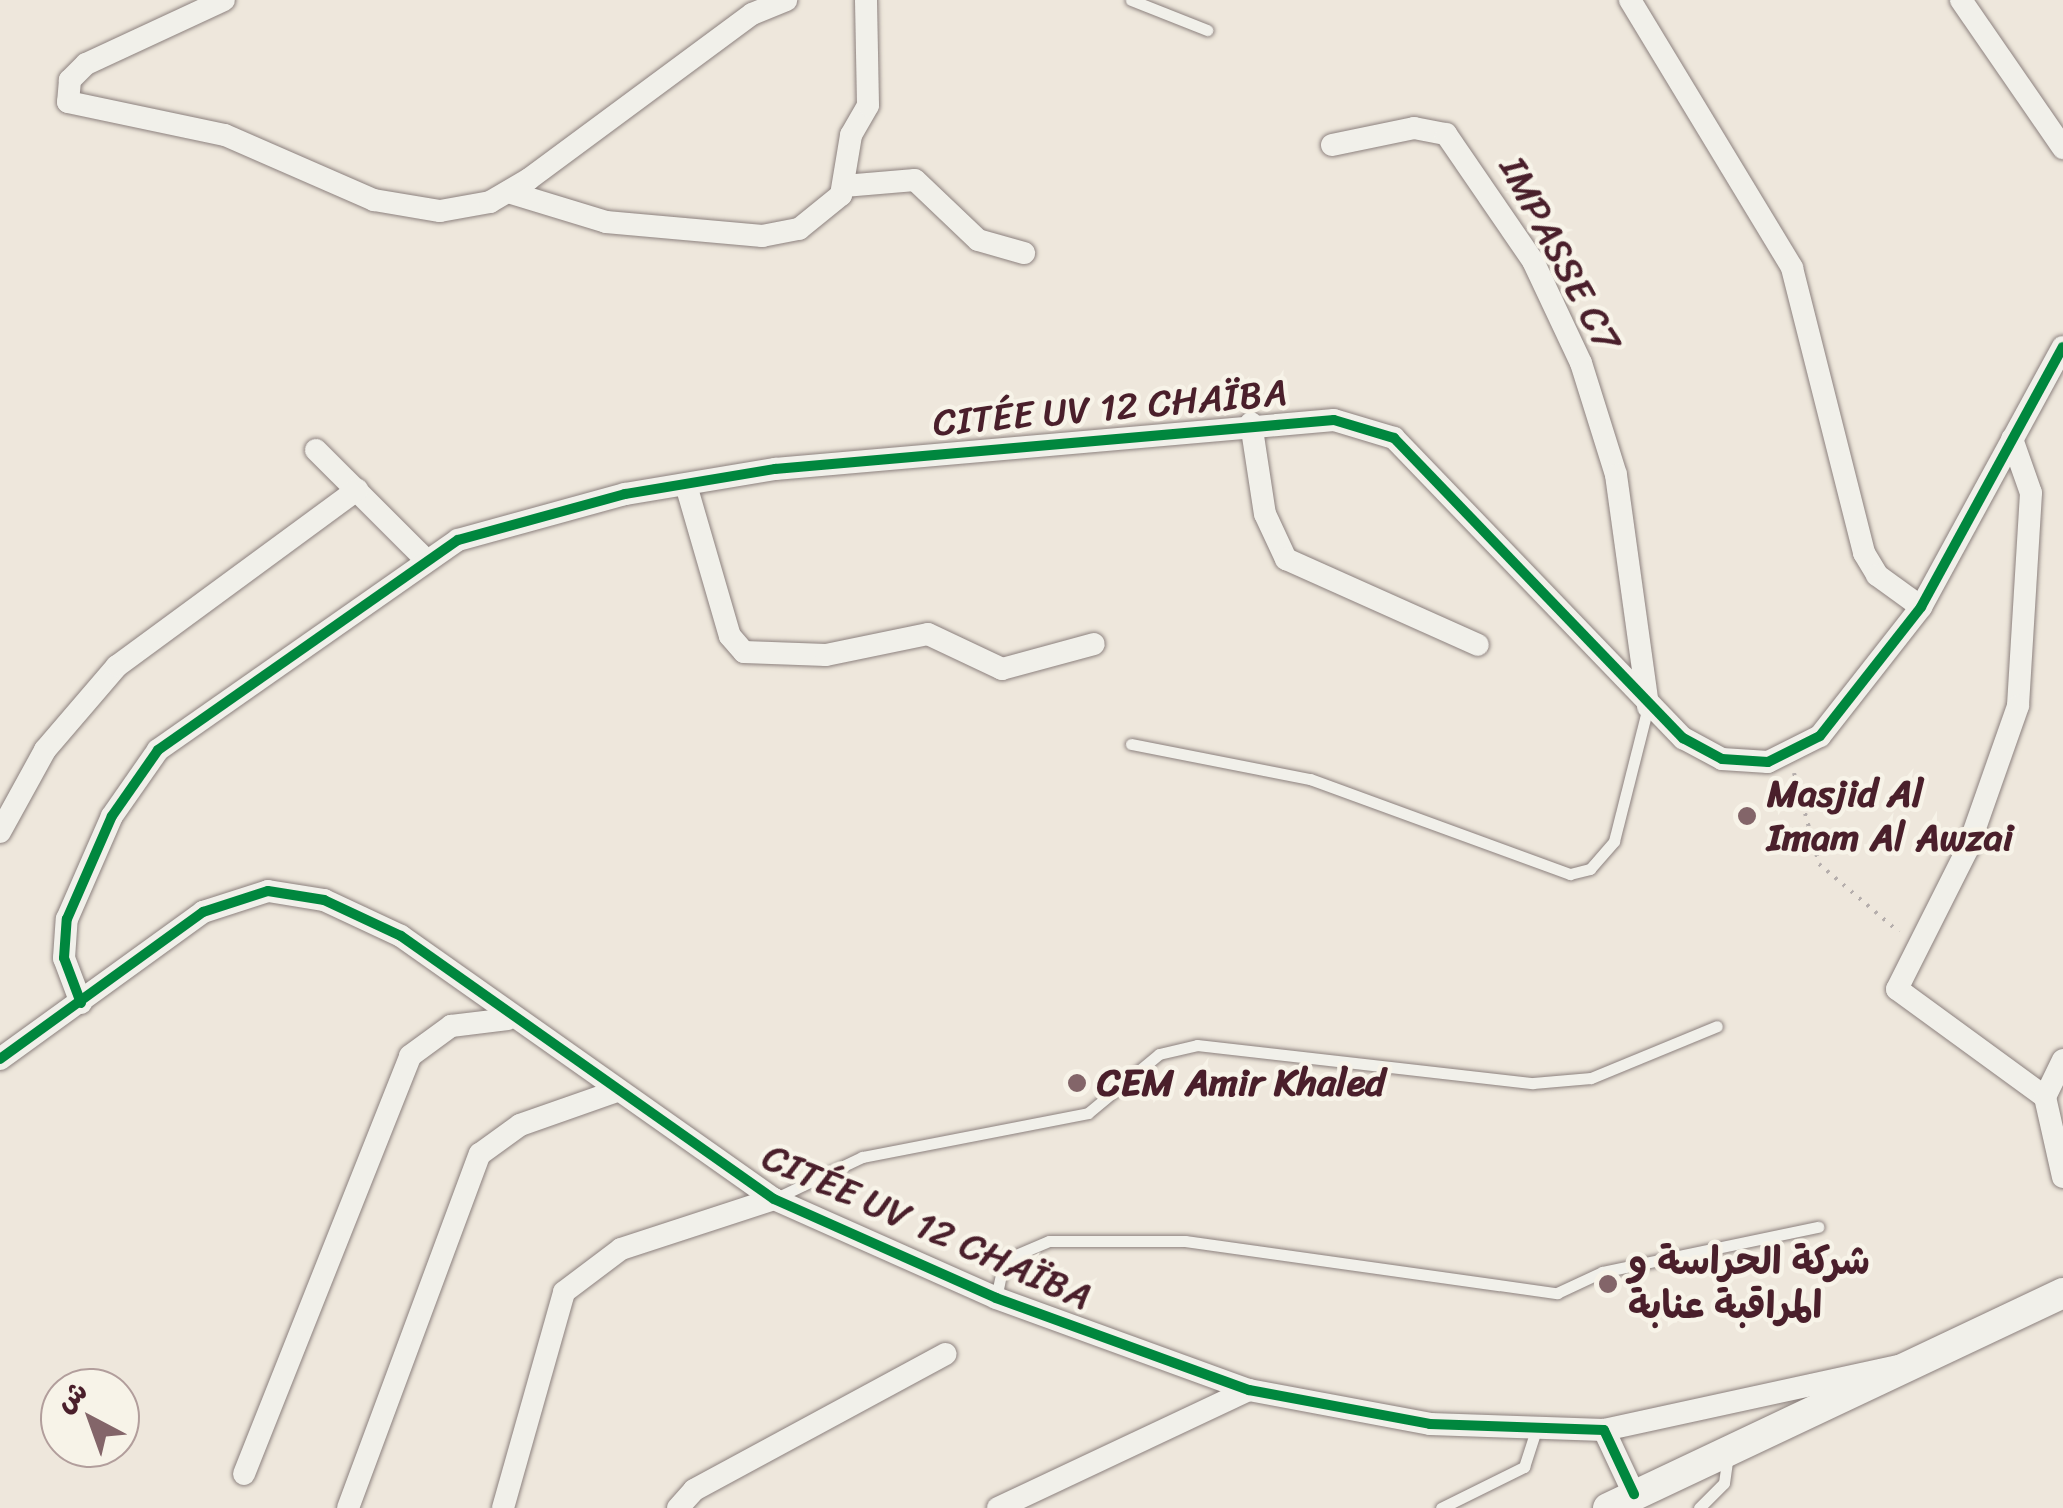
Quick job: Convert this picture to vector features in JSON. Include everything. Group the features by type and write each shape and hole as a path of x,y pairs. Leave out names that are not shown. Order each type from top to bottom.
{"street":[{"path":"224,0 86,64 70,80 68,102 225,135 374,200 440,211 508,192 752,14 786,0"},
{"path":"508,192 606,222 762,236 799,229 844,186 873,66 866,0"},
{"path":"1630,0 1792,268 1864,552 1878,576 1921,606"},
{"path":"1961,0 2063,148"},
{"name":"IMPASSE C7","path":"1332,146 1414,128 1446,134 1533,261 1581,363 1616,476 1648,707"},
{"path":"844,186 916,180 978,240 1024,252"},
{"name":"CITÉE UV 12 CHAÏBA","path":"81,1003 64,958 67,920 112,816 158,750 458,540 686,485 1251,424 1334,420 1394,438 1648,707 1722,759 1768,762 1820,736 1921,606 2063,346"},
{"path":"1251,424 1265,514 1286,559 1478,645"},
{"path":"2012,440 2031,493 2018,706 1968,848 1915,943 1900,996 2044,1097"},
{"path":"316,450 426,560"},
{"path":"686,485 730,636 744,652 826,655 928,634 1002,668 1094,644"},
{"path":"0,832 46,750 118,666 357,490"},
{"name":"CITÉE UV 12 CHAÏBA","path":"0,1058 204,912 268,891 366,914 508,1020 774,1199 996,1298 1249,1390 1352,1414 1536,1430 1604,1430 1905,1365"},
{"path":"244,1474 410,1056 450,1026 508,1020"},
{"path":"2063,1060 2044,1097 2063,1177"},
{"path":"348,1508 480,1154 520,1125 616,1091"},
{"path":"503,1508 564,1292 620,1249 774,1199"},
{"path":"1604,1430 1621,1501 2063,1292"},
{"path":"678,1508 694,1490 946,1354"},
{"path":"998,1508 1249,1390"}],"lane":[{"path":"1131,0 1207,30"},
{"path":"1131,744 1310,779 1570,874 1590,869 1614,841 1648,707"},
{"path":"774,1199 862,1157 1044,1129 1088,1114 1159,1054 1197,1045 1533,1083 1591,1078 1717,1026"},
{"path":"996,1298 1004,1260 1050,1240 1186,1241 1557,1292 1602,1272 1818,1226"},
{"path":"1441,1508 1524,1467 1536,1430"},
{"path":"1699,1508 1724,1483 1729,1449"}],"path":[{"path":"1788,752 1819,864 1915,943"}],"cycle path":[{"path":"81,1003 64,958 67,919 112,816 158,750 458,540 625,494 775,469 1334,420 1394,438 1683,738 1722,759 1768,762 1820,736 1921,607 2063,347"},
{"path":"0,1059 203,912 268,891 324,900 401,936 774,1199 996,1298 1249,1390 1430,1424 1604,1430 1634,1494"}],"place":[{"name":"Masjid Al Imam Al Awzai","path":"1747,816"},
{"name":"CEM Amir Khaled","path":"1077,1083"},
{"name":"شركة الحراسة و المراقبة عنابة","path":"1608,1284"}]}
